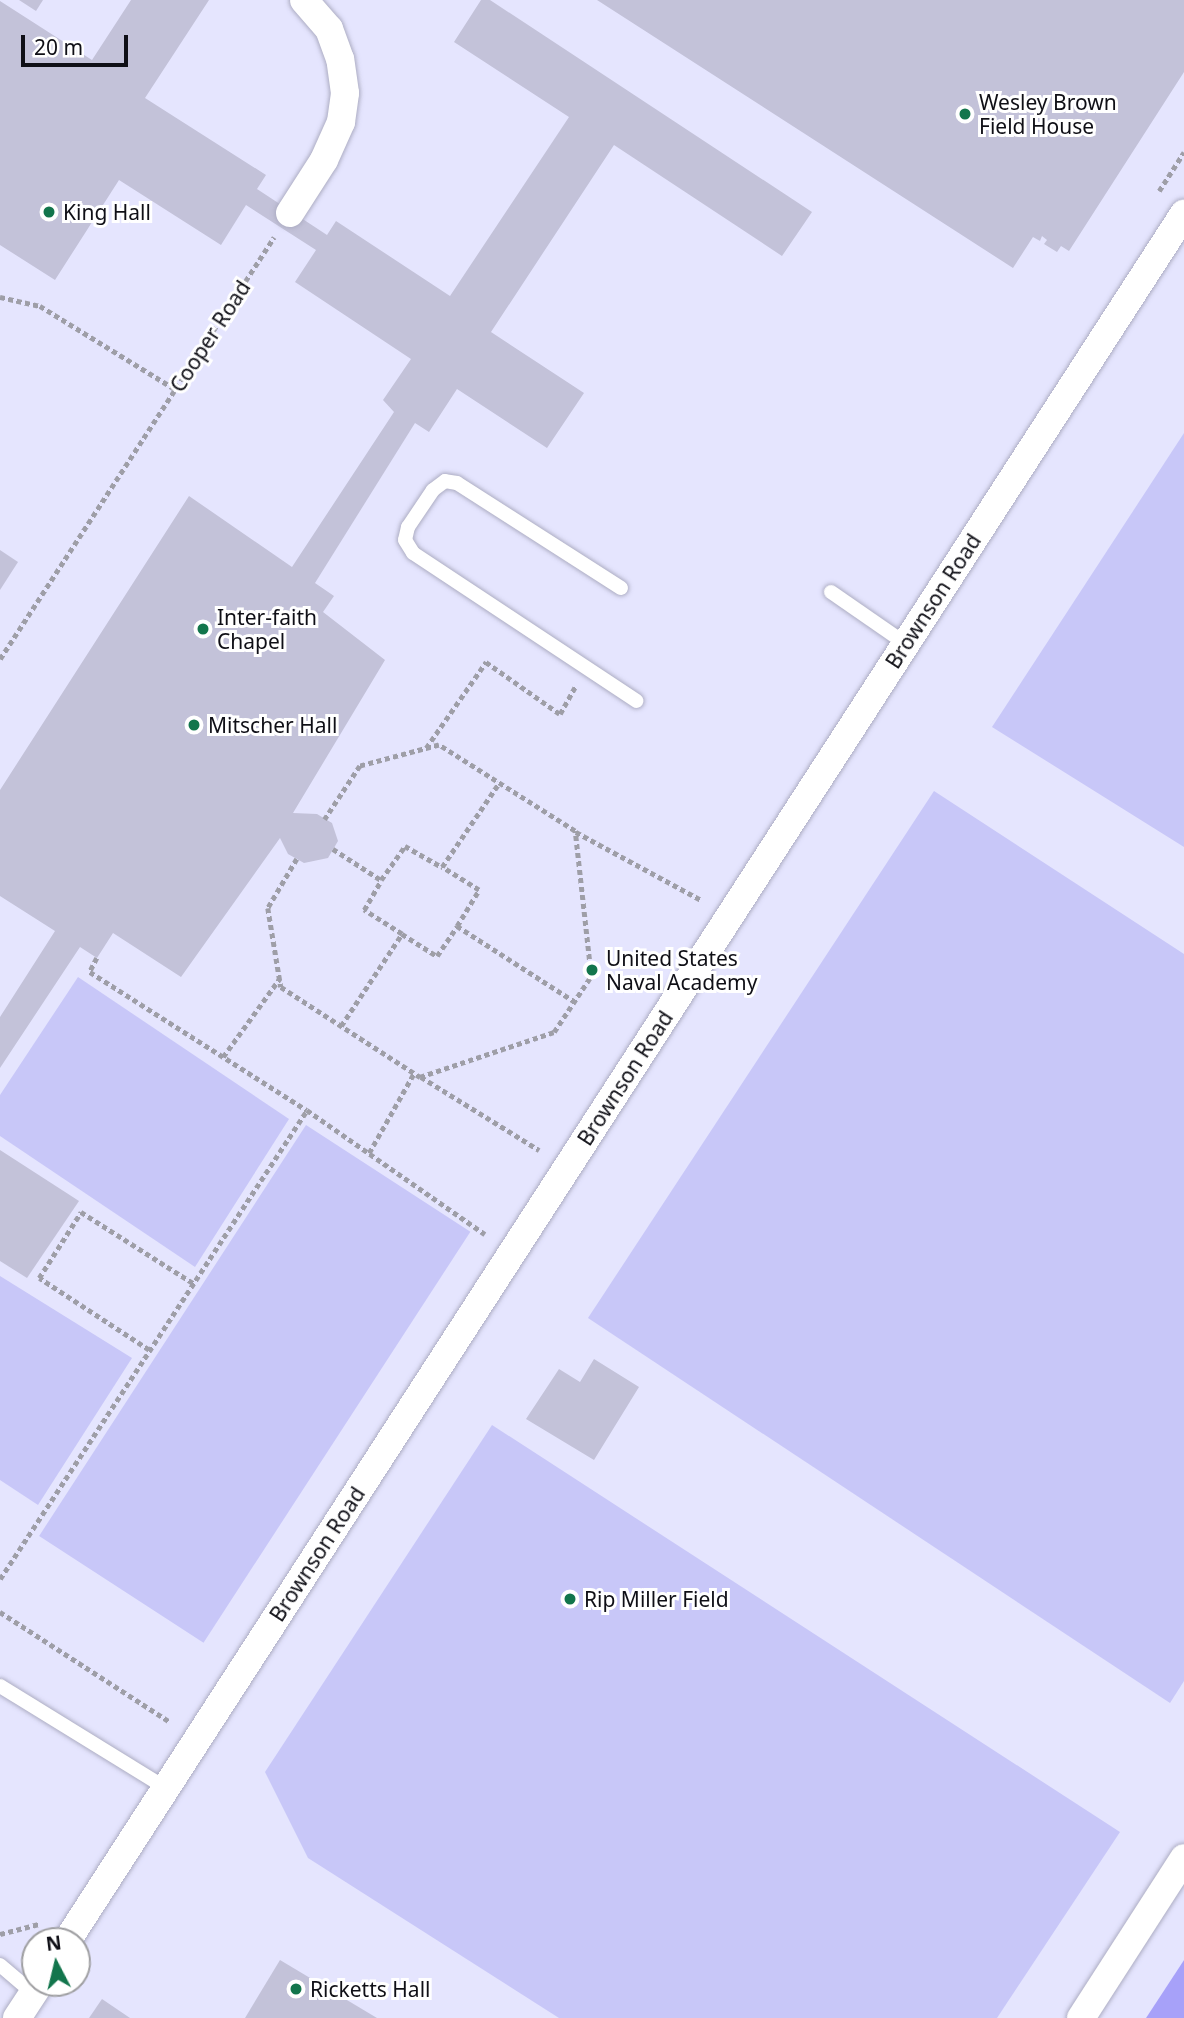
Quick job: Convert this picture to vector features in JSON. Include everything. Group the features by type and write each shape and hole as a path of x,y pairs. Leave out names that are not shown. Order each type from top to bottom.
{"street":[{"path":"290,213 324,160 341,122 345,93 341,59 329,29 304,0"},
{"name":"Brownson Road","path":"76,1927 1184,214"},
{"path":"1081,2018 1184,1858"},
{"path":"17,2018 31,1997"}],"lane":[{"path":"621,588 457,483 445,481 433,490 408,527 405,540 413,553 636,701"},
{"path":"831,592 906,644"},
{"path":"0,1686 166,1788"},
{"path":"0,1965 21,1978"}],"path":[{"name":"Cooper Road","path":"0,659 290,213"},
{"path":"0,297 40,306 176,389"},
{"path":"425,749 486,662 560,714 586,669"},
{"path":"325,819 360,766 439,745 575,831 701,900"},
{"path":"442,867 499,783"},
{"path":"369,1153 417,1075 554,1032 591,976 575,831"},
{"path":"405,846 479,890 437,956 365,910 381,880 405,846"},
{"path":"333,849 381,880"},
{"path":"297,859 268,908 281,987 540,1150"},
{"path":"457,926 574,1001"},
{"path":"341,1026 401,934"},
{"path":"97,958 90,972 307,1110 485,1234"},
{"path":"223,1057 280,978"},
{"path":"0,1579 307,1110"},
{"path":"149,1350 39,1279 81,1212 193,1283"},
{"path":"0,1612 170,1722"}],"shaded area":[{"name":"United States Naval Academy","path":"0,0 1184,0 1184,1960 1146,2018 0,2018"},
{"path":"1184,433 1184,847 992,727"},
{"path":"934,791 1184,954 1184,1681 1170,1703 588,1318"},
{"path":"78,977 289,1119 195,1267 0,1136 0,1095"},
{"path":"306,1125 470,1232 204,1643 39,1536"},
{"path":"0,1276 132,1358 38,1505 0,1480"},
{"name":"Rip Miller Field","path":"492,1425 1120,1832 997,2018 559,2018 308,1858 265,1772"},
{"path":"1184,1960 1184,2018 1146,2018"}],"building":[{"path":"19,0 43,0 36,11"},
{"path":"131,0 209,0 145,98 266,175 257,189 327,235 336,221 450,296 569,117 454,42 481,0 490,0 812,212 782,256 614,145 491,332 584,393 547,448 457,389 429,432 415,423 315,583 334,596 323,612 385,660 293,813 317,814 332,823 338,841 328,858 304,863 288,854 280,838 181,977 113,933 97,958 80,947 0,1068 0,1017 55,931 0,896 0,790 189,496 292,567 394,412 383,400 411,359 295,282 316,250 246,205 221,245 119,180 55,280 0,245 0,1 92,60"},
{"name":"Wesley Brown Field House","path":"597,0 1184,0 1184,72 1069,251 1061,246 1057,252 1044,244 1047,240 1042,236 1040,241 1033,237 1013,268"},
{"path":"0,550 18,562 0,590"},
{"path":"0,1150 79,1201 27,1278 0,1261"},
{"path":"594,1359 639,1387 594,1460 526,1419 559,1369 580,1382"},
{"name":"Ricketts Hall","path":"280,1960 377,2018 245,2018"},
{"path":"102,1999 130,2018 89,2018"}],"place":[{"name":"Wesley Brown Field House","path":"965,114"},
{"name":"King Hall","path":"49,212"},
{"name":"Inter-faith Chapel","path":"203,629"},
{"name":"Mitscher Hall","path":"194,725"},
{"name":"United States Naval Academy","path":"592,970"},
{"name":"Rip Miller Field","path":"570,1599"},
{"name":"Ricketts Hall","path":"296,1989"}]}
